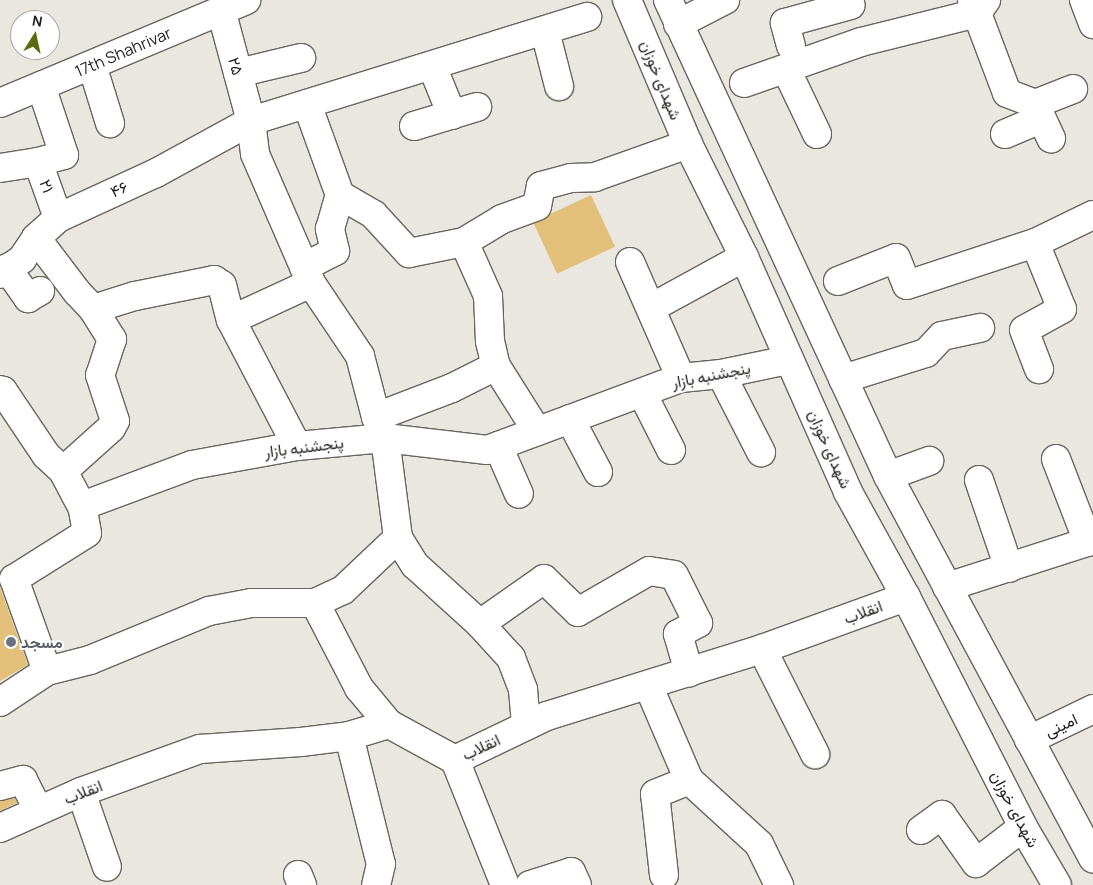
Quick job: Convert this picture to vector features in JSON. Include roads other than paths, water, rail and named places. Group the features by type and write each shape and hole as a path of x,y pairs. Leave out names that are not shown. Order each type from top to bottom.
{"street":[{"name":"17th Shahrivar","path":"0,85 211,5 246,0"},
{"name":"شهدای خوزان","path":"627,0 688,144 744,257 848,492 906,597 1023,827 1057,885"},
{"path":"725,0 673,12 888,476 1029,740 1085,826 1093,858"},
{"path":"1084,0 1093,24"},
{"path":"816,134 788,58 785,23 850,2 861,42"},
{"path":"744,84 788,58 861,42 978,4 1006,93 1042,121"},
{"name":"17th Shahrivar","path":"0,103 92,64 211,5"},
{"name":"۲۵","path":"211,5 238,73 251,122 255,154 307,275 360,356 381,428 398,538"},
{"name":"۴۶","path":"3,271 22,259 36,238 58,218 156,173 251,122 587,18"},
{"path":"545,31 559,86"},
{"path":"238,73 301,58"},
{"path":"92,64 110,122"},
{"path":"414,126 464,111 432,66"},
{"path":"38,162 64,155 41,86"},
{"path":"1005,134 1042,121 1073,89"},
{"path":"230,320 307,275 335,251 330,229 340,195 307,104"},
{"path":"340,195 374,214 409,253 464,242 502,219 537,206 541,186 571,178 595,177 688,144"},
{"name":"۲۱","path":"0,168 38,162 58,218"},
{"path":"838,281 896,258 907,285 1035,243 1093,215"},
{"path":"36,238 77,292 93,309 112,339 100,375 115,420 111,428 63,471"},
{"path":"464,242 488,296 490,340 496,366 537,431"},
{"path":"1035,243 1062,309 1024,330 1038,369"},
{"path":"650,308 744,257"},
{"path":"630,262 681,378"},
{"path":"3,271 28,298 40,291"},
{"path":"93,309 136,296 214,280 222,285 230,320 296,446"},
{"path":"843,379 926,354 942,336 980,328"},
{"name":"پنجشنبه بازار","path":"82,506 192,465 381,428 487,450 681,378 721,374 788,360"},
{"path":"381,428 452,388 496,366"},
{"path":"721,374 761,452"},
{"path":"0,390 3,390 46,455 63,471 82,506 87,533 14,579 47,671"},
{"path":"642,393 670,450"},
{"path":"570,419 598,472"},
{"path":"498,446 519,494"},
{"path":"947,587 1091,541 1056,459"},
{"path":"888,476 929,462"},
{"path":"979,480 1010,568"},
{"path":"0,702 47,671 90,660 209,611 251,604 314,604 343,590 398,538 415,565 480,624 511,658 523,690 526,726"},
{"path":"480,624 544,579 578,612 649,571 674,575 698,623 678,634 689,672"},
{"name":"انقلاب","path":"0,828 81,792 200,749 301,742 349,736 389,724 455,760 547,716 762,649 906,597"},
{"path":"314,604 359,688 389,724"},
{"path":"762,649 815,754"},
{"path":"648,685 689,780 759,844 779,885"},
{"name":"امینی","path":"1029,740 1093,710"},
{"path":"349,736 380,864 376,885"},
{"path":"455,760 505,885"},
{"path":"0,786 23,780 38,810"},
{"path":"664,876 655,794 689,780"},
{"path":"81,792 108,867"},
{"path":"921,830 942,815 976,862 1023,827"},
{"path":"530,885 571,872 577,885"}],"place":[{"name":"مسجد","path":"11,642"}]}
